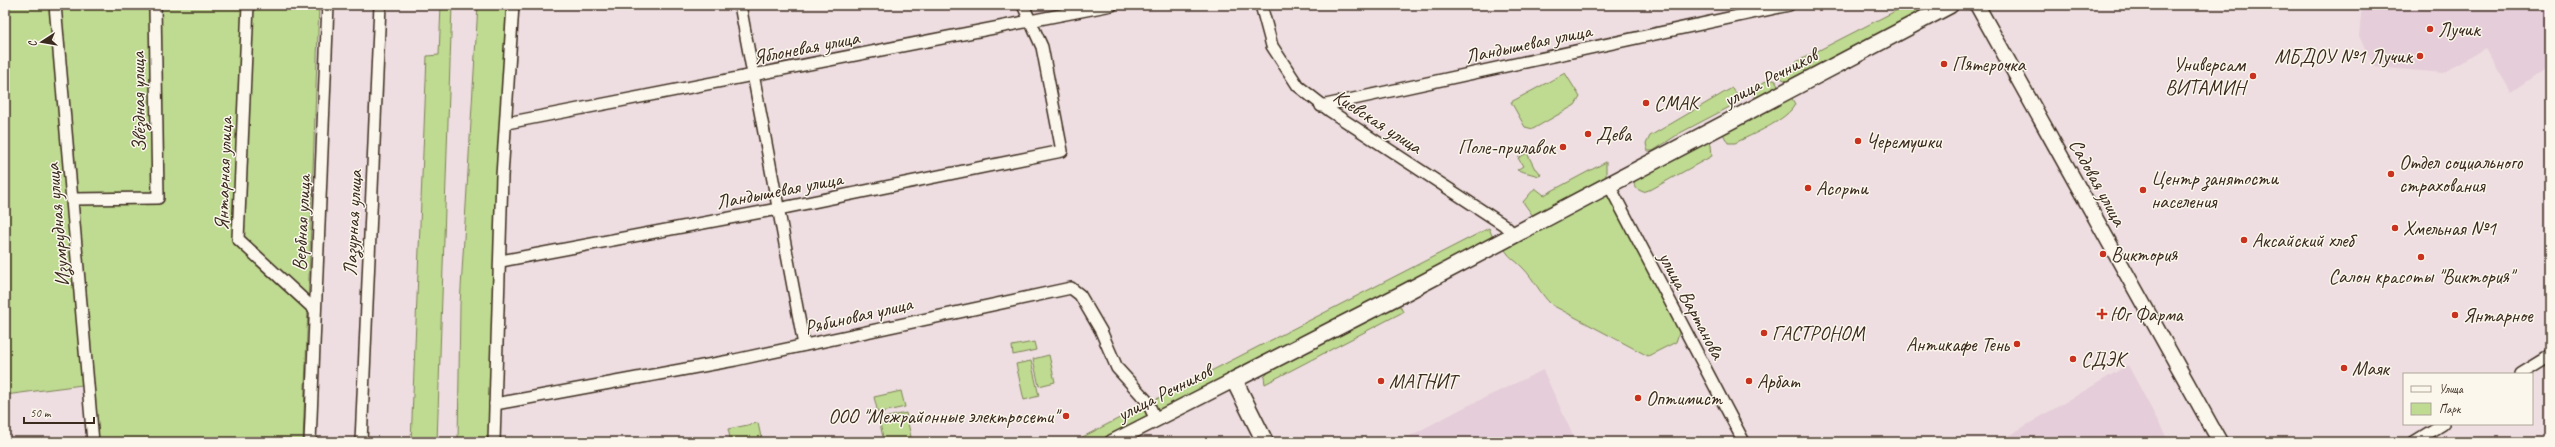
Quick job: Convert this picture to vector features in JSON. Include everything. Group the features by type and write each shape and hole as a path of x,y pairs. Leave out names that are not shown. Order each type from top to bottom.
{"main road":[{"name":"улица Речников","path":"1234,380 1514,235 1950,5"},
{"path":"1234,380 1265,442"}],"street":[{"name":"Изумрудная улица","path":"56,5 93,442"},
{"name":"Звёздная улица","path":"73,199 158,198 155,5"},
{"name":"Янтарная улица","path":"248,5 238,240 315,310"},
{"name":"Вербная улица","path":"310,442 328,5"},
{"name":"Лазурная улица","path":"361,442 380,5"},
{"path":"494,442 501,262 502,176 507,123 514,5"},
{"path":"740,5 804,345"},
{"path":"1023,5 1028,21"},
{"name":"Яблоневая улица","path":"507,123 1112,5"},
{"name":"Киевская улица","path":"1261,5 1265,26 1279,60 1298,86 1321,106 1504,225 1514,235"},
{"name":"Ландышевая улица","path":"1321,106 1789,5"},
{"name":"Садовая улица","path":"1977,5 2220,442"},
{"name":"Ландышевая улица","path":"501,262 778,209 1062,151 1042,47 1028,21"},
{"name":"улица Вартанова","path":"1609,185 1744,442"},
{"name":"Рябиновая улица","path":"495,404 735,360 1071,288 1080,295 1101,331 1117,368 1147,400 1156,420"},
{"path":"2523,373 2550,356"},
{"name":"улица Речников","path":"1112,442 1234,380"},
{"path":"2414,442 2441,425"}],"shaded area":[{"name":"МБДОУ №1 Лучик","path":"2362,5 2550,5 2550,65 2511,92 2485,48 2444,73 2374,67 2359,36"},
{"path":"2128,365 2169,442 1998,442"},
{"path":"1543,370 1576,442 1398,442 1463,408"}],"green space":[{"path":"5,5 319,5 303,442 98,442 90,384 5,395"},
{"path":"441,5 452,5 437,442 411,442 427,56 439,55"},
{"path":"478,5 506,5 491,442 458,442 460,305"},
{"path":"1907,5 1939,5 1788,82 1781,78 1783,71 1798,61"},
{"path":"1565,73 1580,97 1575,105 1533,129 1525,127 1511,102"},
{"path":"1771,79 1776,81 1779,88 1756,100 1753,92 1762,83"},
{"path":"1732,88 1737,94 1739,102 1680,133 1653,151 1648,151 1646,144 1650,136"},
{"path":"1791,97 1795,104 1785,116 1750,136 1735,143 1728,143 1723,134 1726,130"},
{"path":"1707,141 1711,145 1712,156 1652,189 1643,192 1635,188 1634,183 1637,178"},
{"path":"1527,153 1535,169 1537,169 1541,175 1539,176 1517,170 1523,166 1518,158"},
{"path":"1606,162 1606,180 1533,216 1523,202 1535,188 1544,195"},
{"path":"1607,191 1680,330 1676,342 1648,356 1552,305 1527,272 1509,256 1502,245"},
{"path":"1489,228 1493,238 1213,382 1105,442 1073,442"},
{"path":"1393,303 1400,306 1403,312 1265,384 1264,377 1270,371"},
{"path":"1034,342 1036,350 1013,355 1012,346"},
{"path":"1049,355 1055,382 1039,386 1033,359"},
{"path":"1031,361 1039,396 1024,400 1016,364"},
{"path":"901,391 905,407 878,413 874,397"},
{"path":"906,413 912,442 884,442 879,419"},
{"path":"758,423 762,442 731,442 728,429"}],"place":[{"name":"Лучик","path":"2430,29"},
{"name":"МБДОУ №1 Лучик","path":"2420,56"},
{"name":"Пятерочка","path":"1944,64"},
{"name":"Универсам ВИТАМИН","path":"2253,76"},
{"name":"СМАК","path":"1646,103"},
{"name":"Дева","path":"1588,134"},
{"name":"Черемушки","path":"1858,141"},
{"name":"Поле-прилавок","path":"1563,147"},
{"name":"Отдел социального страхования","path":"2391,174"},
{"name":"Асорти","path":"1808,188"},
{"name":"Центр занятости населения","path":"2143,190"},
{"name":"Хмельная №1","path":"2395,228"},
{"name":"Аксайский хлеб","path":"2244,240"},
{"name":"Виктория","path":"2103,254"},
{"name":"Салон красоты \"Виктория\"","path":"2421,257"},
{"name":"Юг Фарма","path":"2102,314"},
{"name":"Янтарное","path":"2455,315"},
{"name":"ГАСТРОНОМ","path":"1764,333"},
{"name":"Антикафе Тень","path":"2017,344"},
{"name":"СДЭК","path":"2073,359"},
{"name":"Маяк","path":"2344,368"},
{"name":"МАГНИТ","path":"1381,381"},
{"name":"Арбат","path":"1749,381"},
{"name":"Оптимист","path":"1638,398"},
{"name":"ООО \"Межрайонные электросети\"","path":"1066,416"}]}
